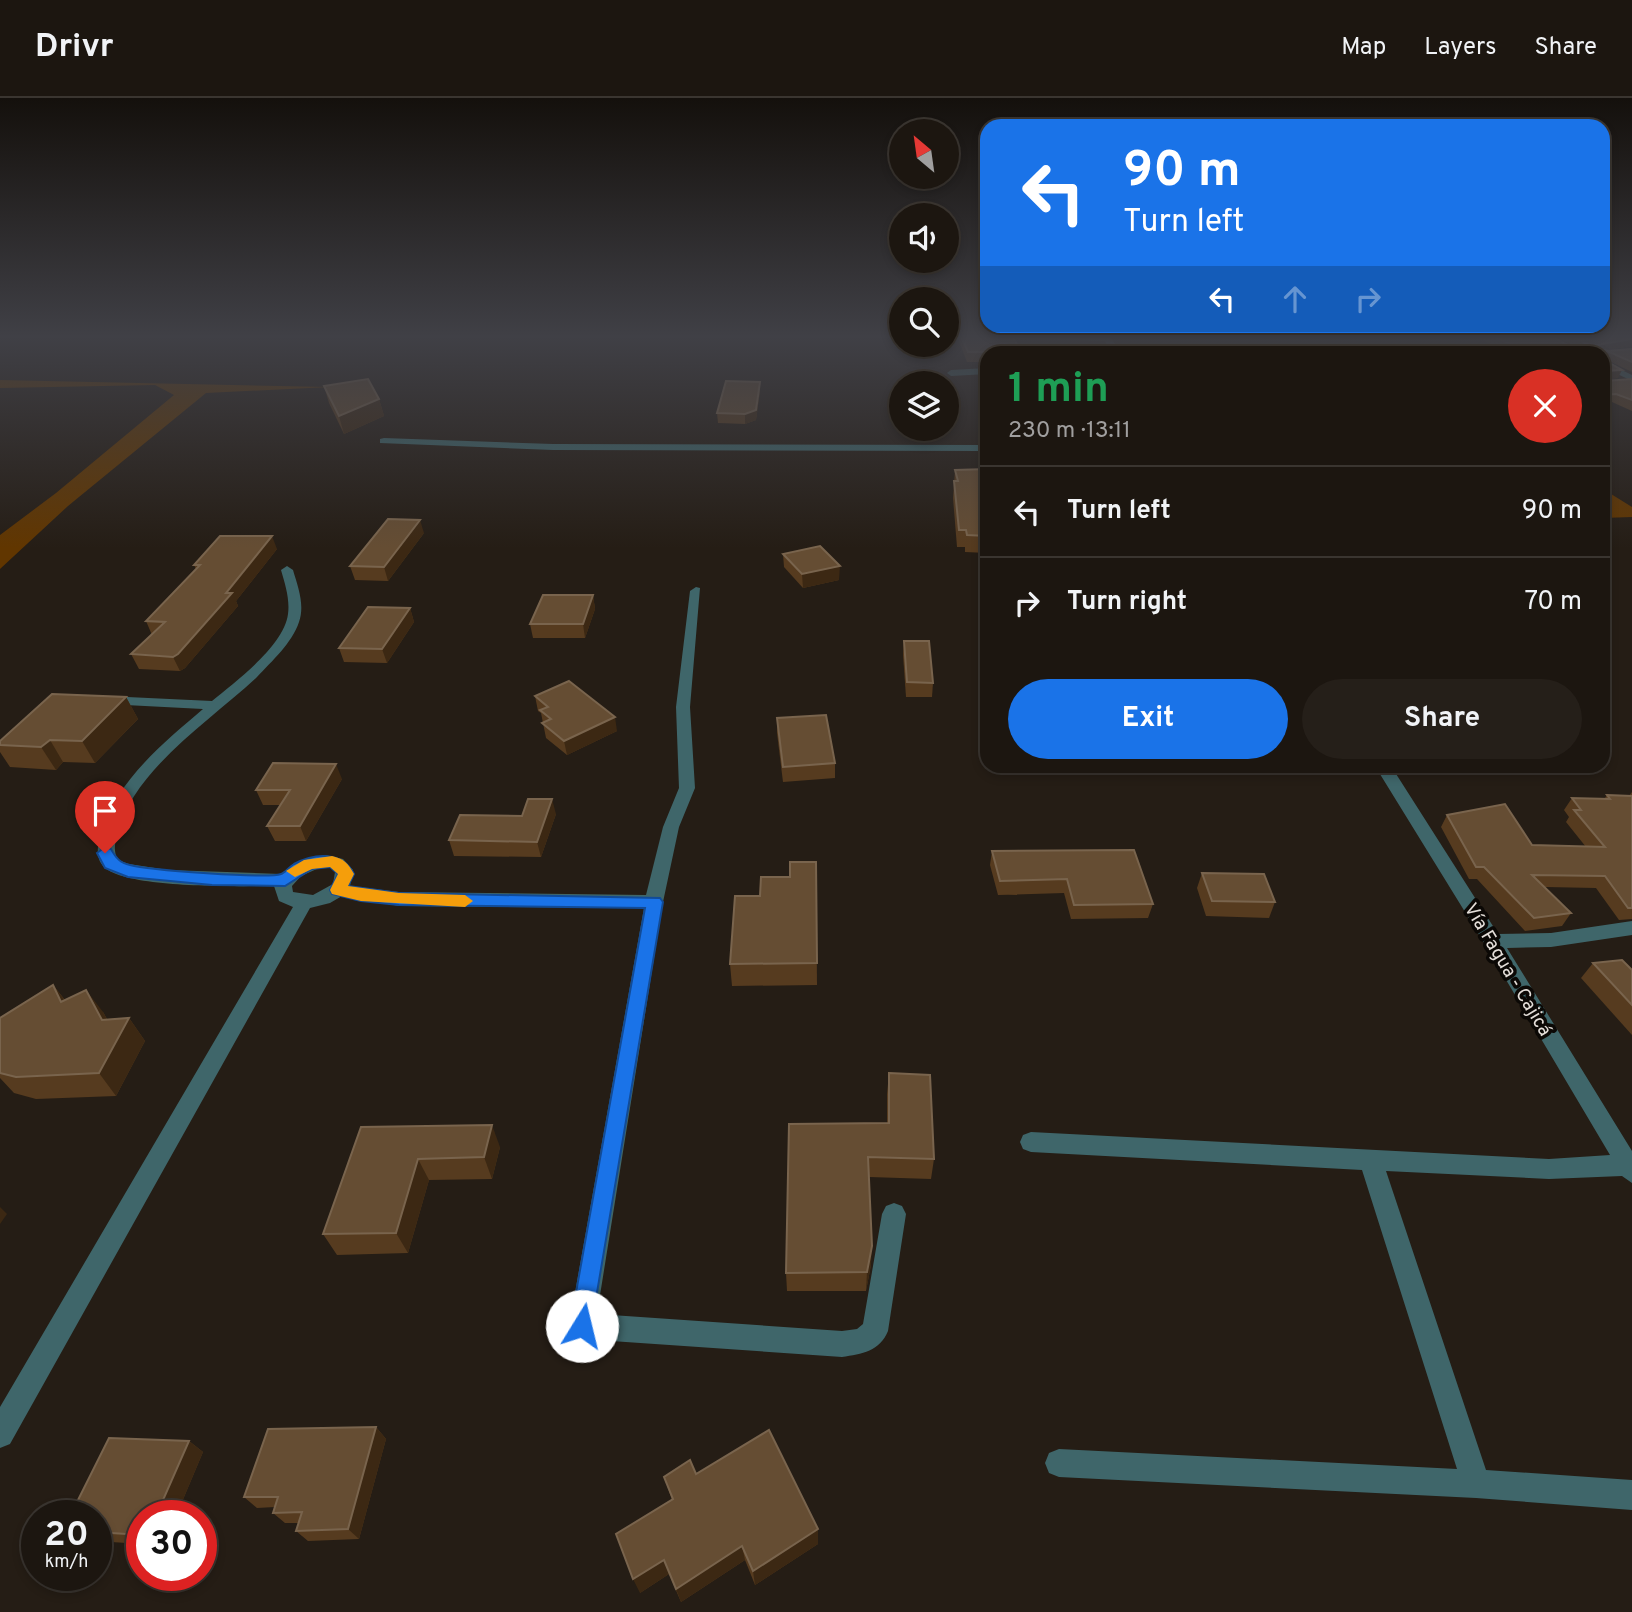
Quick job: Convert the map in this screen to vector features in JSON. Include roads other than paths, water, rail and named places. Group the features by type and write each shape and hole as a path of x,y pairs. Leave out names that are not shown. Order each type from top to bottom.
{"street":[{"path":"384,441 553,447 980,448"},
{"path":"285,880 176,877 128,871 111,864 105,853 107,835 116,812 137,782 213,705 266,660 292,625 296,605 287,570"},
{"path":"696,592 683,707 687,788 670,827 654,902 582,1326 842,1344 862,1341 875,1331 894,1214"},
{"path":"91,700 213,705"},
{"name":"Vía Fagua - Cajicá","path":"1387,773 1630,1168"},
{"path":"332,862 342,866 346,874 338,890 323,899 304,903 285,896 283,891 285,880 295,870 309,863 332,862"},
{"path":"338,890 399,899 654,902"},
{"path":"0,1434 304,903"},
{"path":"1493,941 1551,940 1632,928"},
{"path":"1031,1142 1371,1161 1549,1168 1630,1168"},
{"path":"1371,1161 1476,1484"},
{"path":"1059,1463 1476,1484 1632,1495"}]}
